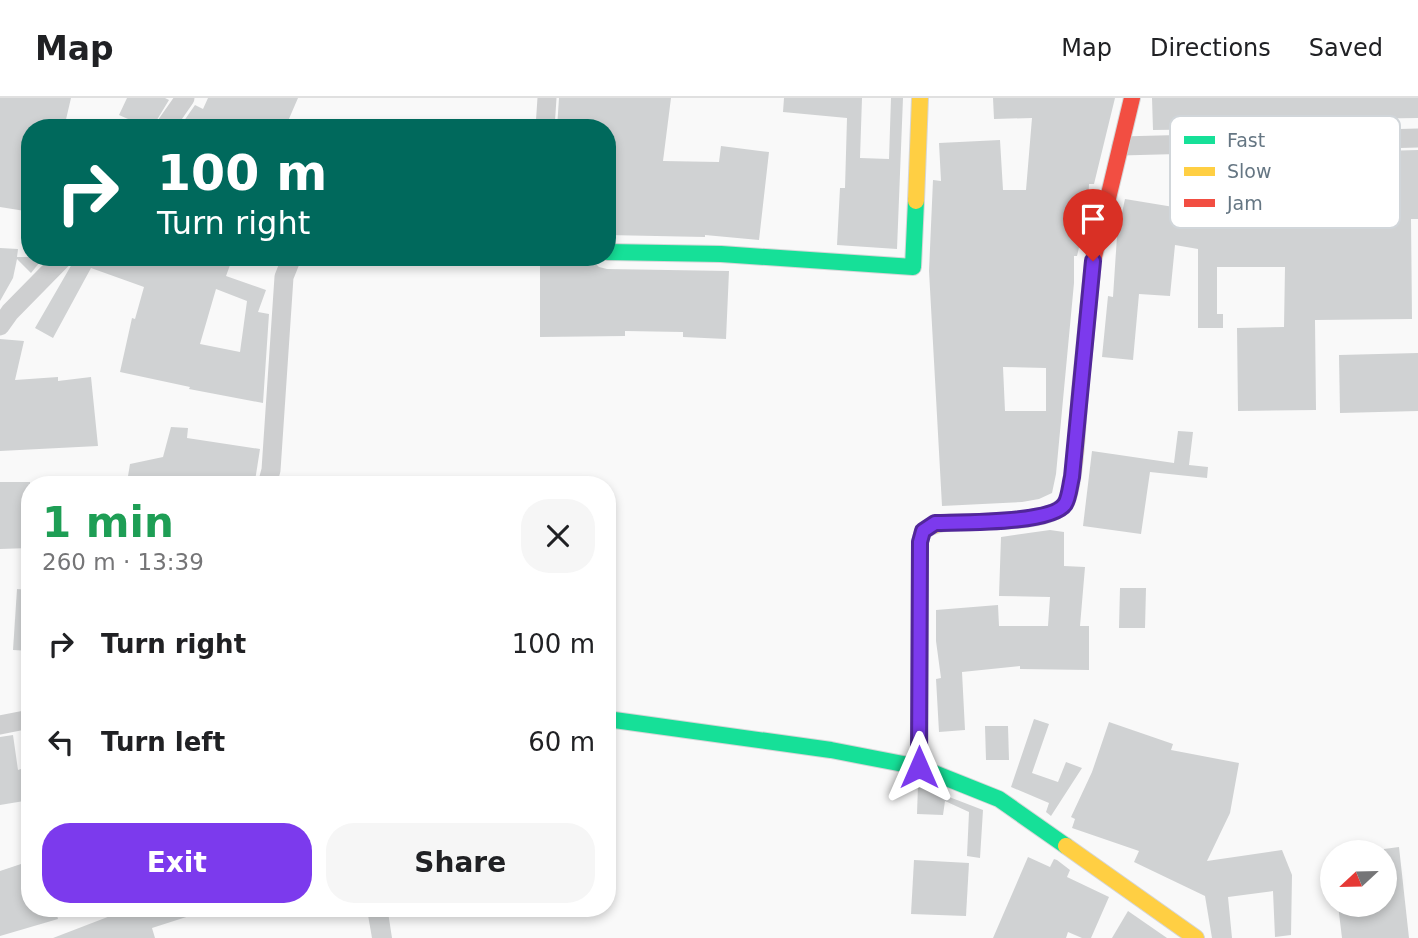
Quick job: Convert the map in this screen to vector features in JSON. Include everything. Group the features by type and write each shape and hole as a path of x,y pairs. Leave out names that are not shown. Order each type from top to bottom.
{"street":[{"path":"170,119 185,98"},
{"path":"546,119 547,98"},
{"path":"616,252 721,254 914,267 920,98"},
{"path":"919,767 920,542 923,531 935,523 1029,519 1052,514 1065,504 1072,477 1093,261 1132,98"},
{"path":"1400,138 1418,138"},
{"path":"1121,146 1170,145"},
{"path":"0,326 10,312 55,266"},
{"path":"269,476 284,277 288,266"},
{"path":"616,720 831,750 919,767 999,799 1196,938"},
{"path":"0,725 21,721"}],"building":[{"path":"0,98 71,98 66,119 21,119 21,210 0,207"},
{"path":"127,98 169,100 157,119 128,119 119,115"},
{"path":"208,98 298,98 289,119 185,119 195,105 203,109"},
{"path":"559,98 671,98 663,161 719,162 721,146 769,152 759,240 705,235 616,235 616,119 558,119"},
{"path":"784,98 862,98 860,158 889,159 891,98 903,98 897,249 837,245 840,188 845,188 847,118 783,112"},
{"path":"993,98 1115,98 1094,184 1089,184 1088,210 1077,256 1074,256 1074,283 1052,493 1022,502 942,506 929,271 933,180 941,181 939,143 1000,140 1003,190 1026,190 1032,118 994,119","holes":["1003,367 1046,368 1046,411 1005,411"]},
{"path":"1152,98 1418,98 1418,118 1170,116 1170,130 1153,130"},
{"path":"1418,150 1418,219 1411,219 1412,319 1315,320 1316,410 1238,411 1237,328 1284,327 1285,267 1217,267 1217,314 1223,314 1223,328 1198,328 1198,249 1175,245 1170,296 1139,294 1133,360 1102,357 1108,296 1113,297 1117,236 1125,199 1170,206 1170,228 1400,228 1400,151"},
{"path":"0,248 18,249 17,257 21,257 21,263 17,259 13,278 0,301"},
{"path":"24,266 37,266 31,273"},
{"path":"71,266 230,266 226,276 266,290 258,312 269,314 263,403 120,372 132,318 135,319 144,287 91,268 53,338 35,328","holes":["216,289 247,301 240,352 200,344"]},
{"path":"540,266 729,271 726,339 683,337 683,332 625,331 625,336 540,337"},
{"path":"0,339 24,341 15,380 58,377 58,381 91,377 98,446 0,451"},
{"path":"1418,353 1418,411 1340,413 1339,355"},
{"path":"171,427 188,428 187,438 260,449 256,476 128,476 130,464 163,457"},
{"path":"1178,431 1193,432 1189,465 1208,467 1207,478 1150,472 1141,534 1083,526 1092,451 1174,463"},
{"path":"0,482 21,482 21,548 0,549"},
{"path":"1050,530 1064,532 1064,566 1085,567 1080,626 1089,626 1089,670 1020,669 1020,666 962,672 965,730 939,732 936,679 941,678 936,641 936,610 998,605 999,626 1048,626 1050,597 999,596 1001,537"},
{"path":"1120,588 1146,588 1145,628 1119,628"},
{"path":"17,589 21,589 21,650 13,650"},
{"path":"1034,719 1049,724 1032,773 1058,782 1066,762 1082,768 1051,816 1046,812 1049,803 1011,787"},
{"path":"1109,722 1173,744 1171,750 1239,763 1230,813 1207,861 1282,850 1292,875 1291,935 1275,937 1273,891 1228,897 1232,938 1212,938 1205,896 1134,862 1139,851 1072,828 1075,819 1071,817 1092,772"},
{"path":"985,726 1008,726 1009,760 986,760"},
{"path":"13,735 18,770 21,769 21,802 0,805 0,737"},
{"path":"918,785 983,810 980,858 967,856 969,812 945,801 943,815 917,814"},
{"path":"1397,847 1409,938 1342,938 1339,917 1397,917"},
{"path":"1028,857 1050,867 1054,859 1057,860 1070,870 1067,877 1109,897 1091,938 1082,938 1068,932 1066,938 993,938"},
{"path":"914,860 969,863 966,916 911,914"},
{"path":"21,864 21,917 58,919 0,936 0,871"},
{"path":"1128,911 1167,938 1112,938"},
{"path":"108,917 186,917 152,928 155,938 53,938"},
{"path":"368,917 389,917 392,938 372,938"}],"traffic: fast":[{"path":"616,252 721,254 913,267 916,201"},
{"path":"616,720 831,750 919,767 999,799 1066,846"}],"traffic: slow":[{"path":"916,201 920,98"},
{"path":"919,767 920,542 923,531 948,523 1009,521 1036,517 1058,510 1065,504 1074,468 1080,391"},
{"path":"1066,846 1196,938"}],"traffic: jam":[{"path":"1080,391 1093,261 1132,98"}],"route":[{"path":"919,767 920,542 923,531 935,523 1029,519 1052,514 1065,504 1072,477 1093,261"}]}
